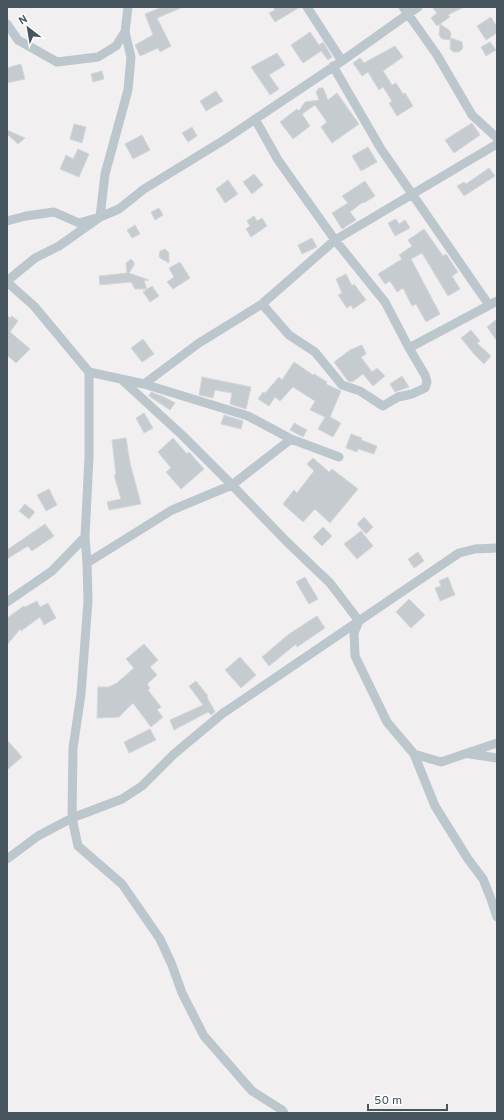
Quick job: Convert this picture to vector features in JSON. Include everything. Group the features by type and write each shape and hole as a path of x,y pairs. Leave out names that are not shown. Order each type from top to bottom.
{"street":[{"path":"128,7 126,32 132,57 128,90 105,174 100,217 59,246 35,258 7,281 34,306 89,372 144,384 248,416 291,439 339,458"},
{"path":"307,7 342,61"},
{"path":"7,221 26,216 54,212 79,223 100,217 119,209 144,189 255,120 342,61 405,11 418,7"},
{"path":"405,11 437,55 472,115 497,138"},
{"path":"7,24 18,40 57,62 98,57 116,46 126,32"},
{"path":"333,66 381,149 412,194 493,303 409,348"},
{"path":"255,120 278,160 335,240 384,302 425,375 427,382 425,388 412,394 398,397 383,406 360,391 342,385 315,352 289,335 262,304"},
{"path":"144,384 199,343 262,304 335,240 497,144"},
{"path":"89,372 89,457 85,537 88,562 88,601 81,694 73,748 72,818 78,846 122,884 160,939 172,965 182,993 204,1036 252,1090 282,1110 284,1113"},
{"path":"121,379 182,435 281,536 330,583 359,621"},
{"path":"88,562 172,510 232,485 291,439"},
{"path":"7,602 52,571 85,537"},
{"path":"7,859 38,836 72,818 122,799 142,786 174,754 222,714 459,553 475,548 497,548"},
{"path":"359,621 354,633 355,656 387,722 414,754 435,806 468,859 483,879 492,898 497,917"},
{"path":"414,754 441,762 497,743"},
{"path":"464,754 497,758"}],"building":[{"path":"162,7 183,7 157,18 171,46 160,52 158,48 140,56 135,45 153,35 145,14"},
{"path":"273,7 300,7 275,22 269,13 275,10"},
{"path":"432,7 464,7 448,15 450,17 437,26 431,18 437,13"},
{"path":"491,17 497,27 497,33 486,40 477,26"},
{"path":"440,24 451,33 450,40 443,39 439,35"},
{"path":"310,32 319,45 323,42 332,57 328,60 321,51 303,63 291,45"},
{"path":"451,38 462,42 463,48 459,52 454,52 451,50"},
{"path":"490,42 496,50 486,56 481,47"},
{"path":"395,46 403,57 383,71 392,85 396,83 403,94 405,93 413,106 397,116 389,103 392,101 383,87 379,90 368,72 362,76 353,63 360,58 364,63"},
{"path":"277,53 285,65 269,75 279,89 270,95 251,67"},
{"path":"21,64 25,79 7,83 7,68"},
{"path":"102,71 104,79 93,82 91,74"},
{"path":"319,88 323,88 328,100 337,93 359,124 332,143 321,127 327,122 315,105 302,114 310,126 293,139 280,122 297,109 299,111 305,102 319,100 316,92"},
{"path":"216,91 223,101 206,111 200,101"},
{"path":"472,123 480,135 454,153 445,140"},
{"path":"74,124 86,127 82,143 70,139"},
{"path":"192,127 197,136 188,142 182,133"},
{"path":"7,130 25,138 18,144 7,134"},
{"path":"142,135 150,150 133,159 125,144"},
{"path":"368,147 377,162 361,171 352,156"},
{"path":"78,149 89,154 79,177 60,169 66,155 73,159"},
{"path":"489,168 495,176 464,196 457,186 464,182 466,184"},
{"path":"254,174 263,185 252,194 243,182"},
{"path":"228,180 238,194 225,203 216,189"},
{"path":"365,181 375,196 364,203 363,202 350,212 356,220 342,229 332,213 348,203 342,196"},
{"path":"159,208 163,215 155,220 151,212"},
{"path":"254,216 257,221 262,218 267,226 251,237 246,229 250,226 247,221"},
{"path":"396,219 399,224 405,220 410,228 395,236 388,223"},
{"path":"135,225 140,234 132,238 127,230"},
{"path":"424,229 443,256 446,254 458,272 452,276 460,289 448,296 422,253 411,259 440,314 426,322 416,304 412,306 403,288 397,292 390,281 385,284 378,274 402,259 399,255 412,246 408,240"},
{"path":"312,238 317,247 302,254 298,245"},
{"path":"165,249 169,253 169,263 159,256 160,251"},
{"path":"131,259 134,262 134,265 129,273 149,280 144,281 147,289 135,289 131,282 100,285 99,276 127,273 126,263"},
{"path":"180,262 190,278 173,289 167,282 174,277 169,268"},
{"path":"346,274 352,286 354,284 366,300 353,309 351,305 347,308 338,295 342,293 336,279"},
{"path":"152,286 159,296 150,302 143,292"},
{"path":"7,315 10,318 12,316 18,321 10,332 30,349 16,363 7,355"},
{"path":"497,319 497,341 487,327"},
{"path":"471,330 480,341 477,343 491,356 484,364 461,338"},
{"path":"143,339 154,354 142,362 131,348"},
{"path":"362,345 366,354 361,357 372,372 377,368 385,376 373,386 363,374 352,382 348,381 334,362 350,350"},
{"path":"294,362 313,375 314,374 327,382 326,384 341,391 330,417 341,423 333,437 318,429 325,417 310,410 315,401 293,387 280,401 275,397 269,406 258,399 263,392 265,393 279,377 282,380"},
{"path":"402,376 409,387 395,392 390,384"},
{"path":"202,377 251,387 246,409 230,404 232,393 215,390 213,398 199,395"},
{"path":"151,392 175,403 170,410 149,396"},
{"path":"144,413 153,428 144,433 136,418"},
{"path":"224,415 243,421 241,429 221,424"},
{"path":"294,423 307,430 303,437 290,430"},
{"path":"351,434 362,438 361,440 377,446 374,454 358,449 357,452 346,448"},
{"path":"126,438 130,463 141,504 109,510 107,502 121,499 114,475 116,475 112,440"},
{"path":"173,438 187,454 189,452 204,469 181,489 166,472 171,468 158,452"},
{"path":"313,458 329,472 332,469 358,489 330,523 315,509 303,522 283,504 294,490 297,493 314,471 307,464"},
{"path":"49,489 57,505 46,511 37,495"},
{"path":"25,504 35,512 29,519 19,511"},
{"path":"364,517 373,527 366,534 357,524"},
{"path":"45,524 54,536 32,551 28,546 7,559 7,550"},
{"path":"323,527 332,536 322,546 313,537"},
{"path":"361,531 373,546 357,559 344,544"},
{"path":"418,552 424,561 414,568 408,559"},
{"path":"305,577 318,599 309,604 296,582"},
{"path":"448,577 455,595 440,601 435,588 441,586 439,581"},
{"path":"409,599 425,615 411,628 396,612"},
{"path":"37,601 40,607 48,603 56,618 44,625 40,617 21,631 20,629 7,645 7,618 24,606 25,607"},
{"path":"317,616 325,628 297,647 296,644 269,666 262,657 289,634"},
{"path":"144,644 158,660 150,667 157,675 147,684 150,688 148,690 161,707 157,710 163,717 151,727 133,703 119,717 97,718 98,687 109,687 117,683 134,668 126,659"},
{"path":"240,657 256,675 241,688 225,670"},
{"path":"196,681 208,696 207,697 215,712 211,715 208,712 174,730 170,720 203,705 189,686"},
{"path":"150,729 156,740 129,753 124,742"},
{"path":"7,740 22,757 7,770"}]}
